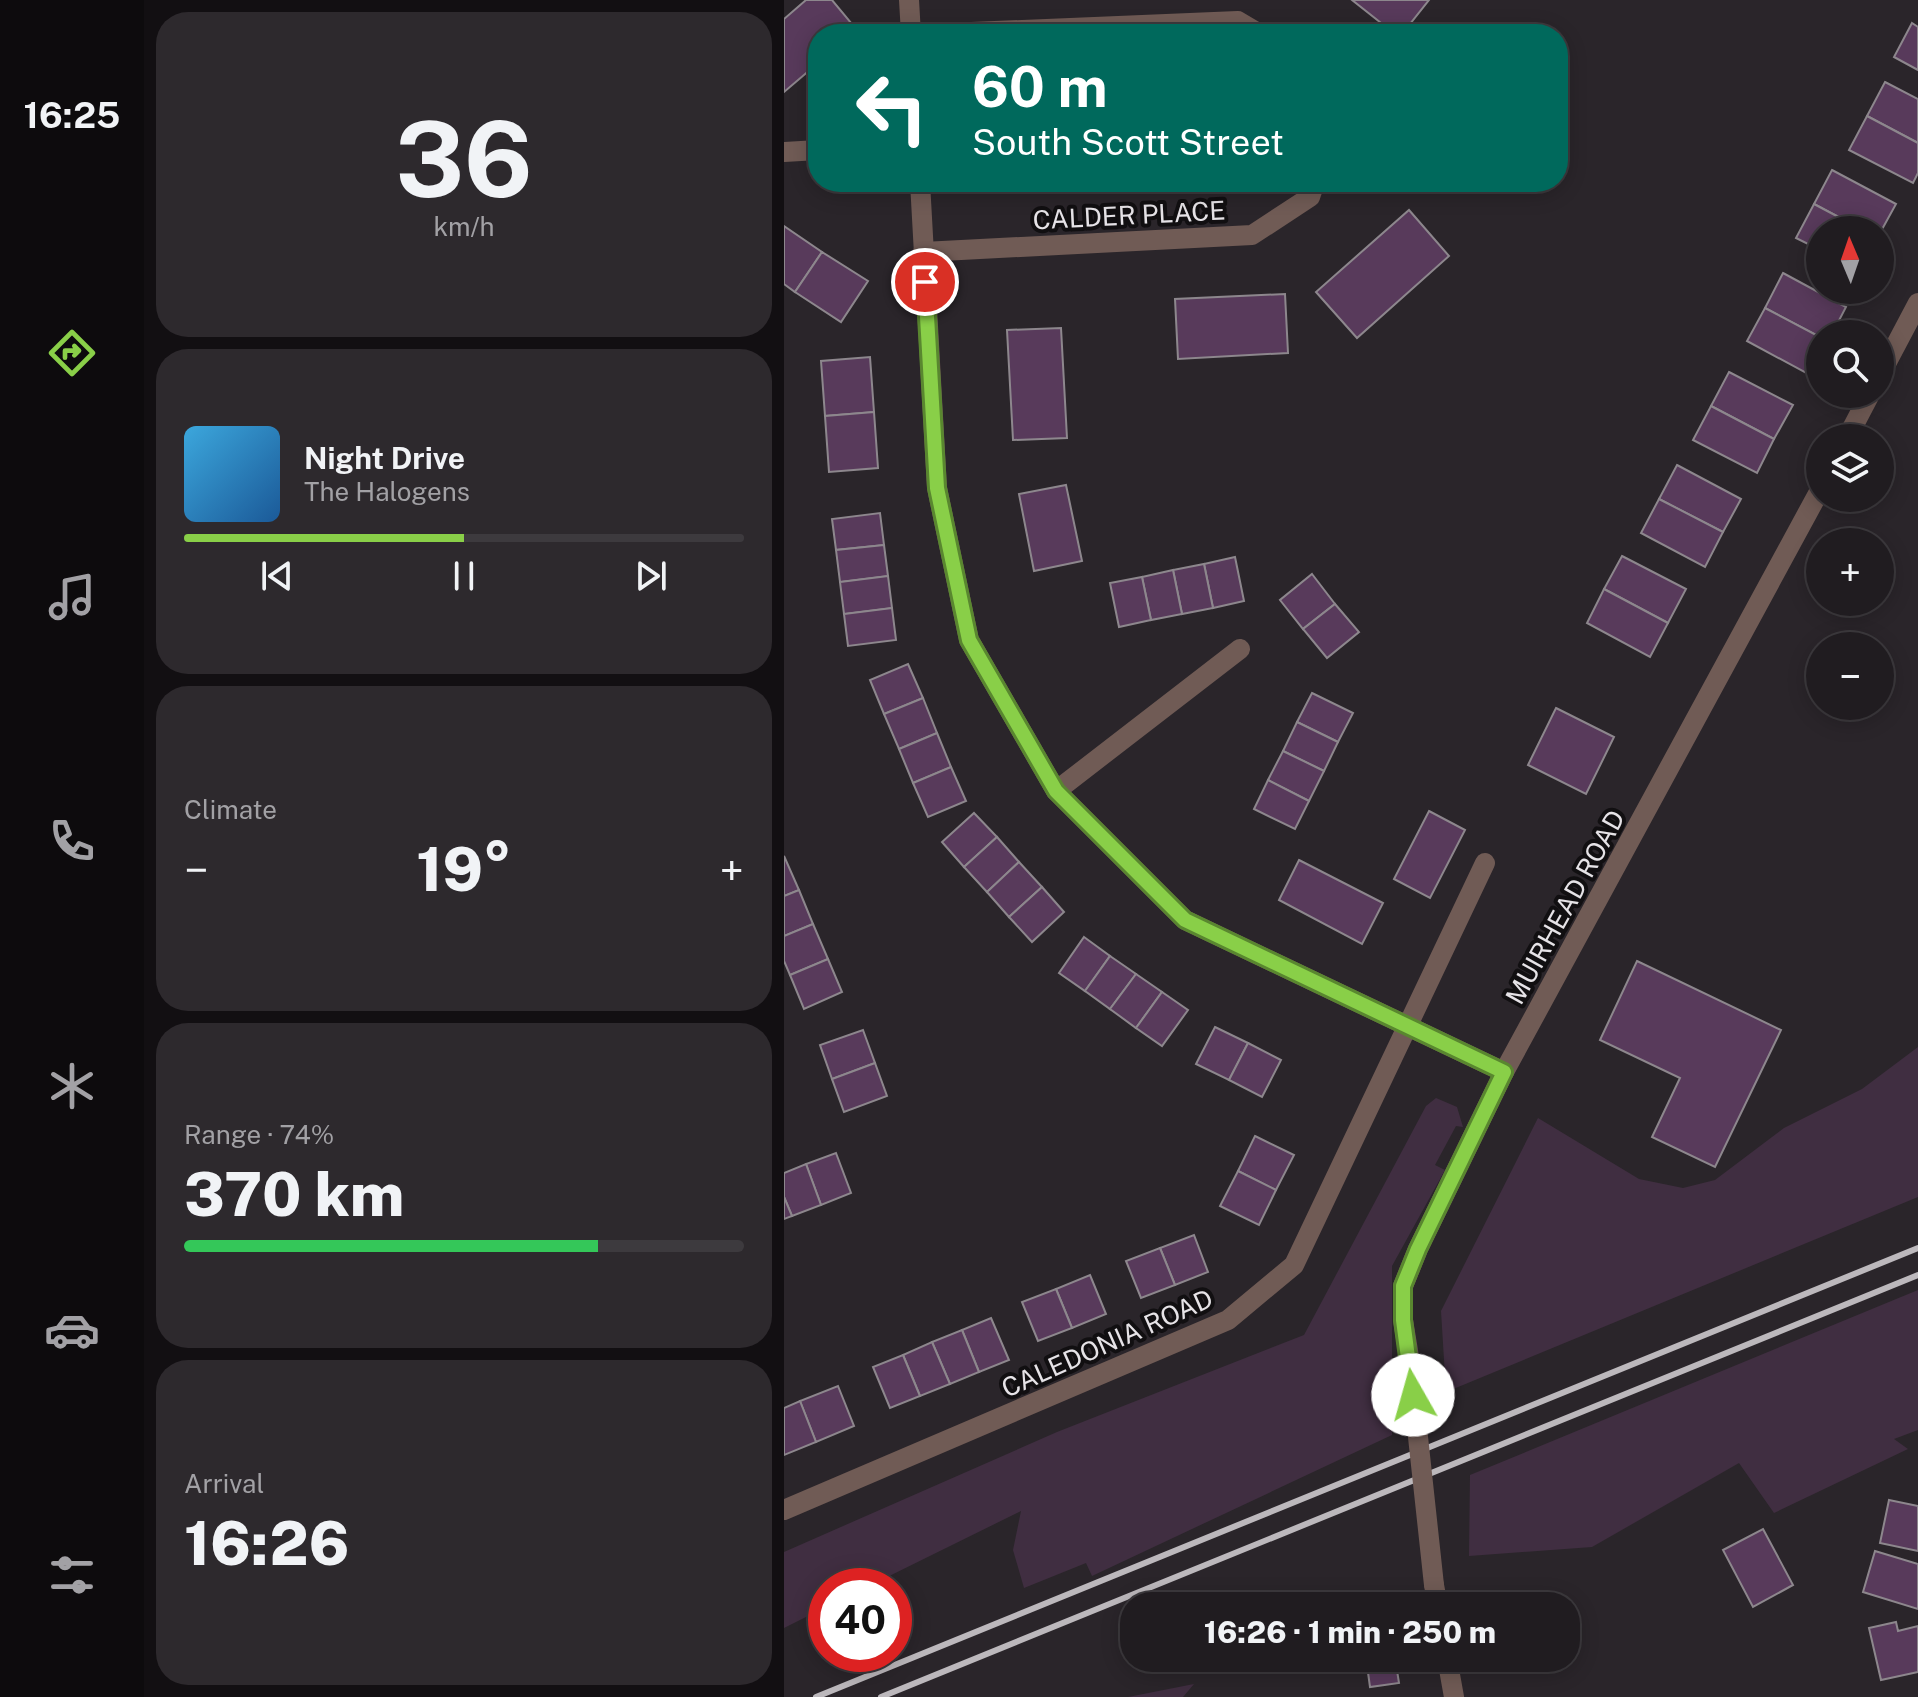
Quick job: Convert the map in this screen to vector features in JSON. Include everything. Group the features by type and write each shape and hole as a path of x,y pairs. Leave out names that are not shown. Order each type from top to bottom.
{"street":[{"path":"909,0 910,24"},
{"path":"1166,24 1238,21 1243,24"},
{"path":"784,152 808,151"},
{"path":"920,192 937,488 969,640 1056,791 1185,920 1504,1072"},
{"name":"CALDER PLACE","path":"923,252 1252,235 1310,197 1312,192"},
{"path":"1894,348 1918,303"},
{"name":"MUIRHEAD ROAD","path":"1435,1592 1403,1320 1403,1286 1504,1072 1808,512"},
{"path":"1056,791 1240,649"},
{"name":"CALEDONIA ROAD","path":"784,1510 1228,1320 1294,1265 1485,863"},
{"path":"1450,1672 1454,1697"}],"shaded area":[{"path":"1918,1047 1918,1197 1446,1392 1441,1311 1538,1118 1639,1179 1683,1188 1715,1180 1784,1128 1862,1089"},
{"path":"1436,1098 1457,1107 1463,1127 1456,1126 1435,1165 1445,1170 1392,1266 1392,1435 1092,1576 1086,1563 1024,1588 1013,1550 1021,1511 905,1568 808,1568 808,1616 784,1628 784,1552 1057,1432 1304,1335 1426,1106"},
{"path":"1918,1290 1918,1430 1894,1439 1908,1449 1774,1513 1739,1463 1592,1547 1469,1556 1470,1475"},
{"path":"1194,1684 1183,1697 1128,1697"}],"building":[{"path":"806,0 832,0 852,24 808,24 808,72 784,92 784,19"},
{"path":"1352,0 1429,0 1410,24 1382,24"},
{"path":"1912,23 1918,27 1918,70 1894,57"},
{"path":"1885,82 1918,99 1918,143 1867,116"},
{"path":"1867,116 1918,143 1918,173 1913,183 1849,150"},
{"path":"1832,170 1896,204 1889,216 1837,216 1814,204"},
{"path":"1814,204 1837,216 1808,216"},
{"path":"1409,210 1449,256 1357,338 1316,292"},
{"path":"1806,219 1806,243 1796,238"},
{"path":"784,226 822,252 795,292 784,284"},
{"path":"822,252 868,281 841,322 795,292"},
{"path":"1783,273 1806,285 1806,304 1840,304 1846,307 1839,320 1806,320 1806,330 1765,308"},
{"path":"1285,294 1288,353 1178,359 1175,299"},
{"path":"1765,308 1806,330 1806,373 1747,341"},
{"path":"1061,328 1067,438 1013,440 1007,330"},
{"path":"870,357 874,412 825,416 821,361"},
{"path":"1729,372 1793,405 1774,439 1711,406"},
{"path":"1711,406 1774,439 1757,473 1693,440"},
{"path":"874,412 878,468 829,472 825,416"},
{"path":"1677,465 1741,499 1723,532 1659,499"},
{"path":"1066,485 1082,561 1034,571 1019,494"},
{"path":"1659,499 1723,532 1705,567 1641,533"},
{"path":"880,513 884,545 836,550 832,519"},
{"path":"884,545 888,576 840,582 836,550"},
{"path":"1622,556 1686,589 1668,623 1604,589"},
{"path":"1235,557 1244,601 1213,608 1204,564"},
{"path":"1204,564 1213,608 1182,614 1173,570"},
{"path":"1173,570 1182,614 1151,620 1142,577"},
{"path":"1312,574 1335,604 1303,629 1280,600"},
{"path":"888,576 892,608 844,614 840,582"},
{"path":"1142,577 1151,620 1119,627 1110,583"},
{"path":"1604,589 1668,623 1650,657 1587,623"},
{"path":"1335,604 1359,632 1327,658 1303,629"},
{"path":"892,608 896,640 848,646 844,614"},
{"path":"908,664 923,698 884,714 870,680"},
{"path":"1312,693 1353,713 1338,742 1297,722"},
{"path":"923,698 937,733 899,749 884,714"},
{"path":"1556,708 1614,737 1586,794 1528,765"},
{"path":"1297,722 1338,742 1324,771 1283,751"},
{"path":"937,733 951,767 913,783 899,749"},
{"path":"1283,751 1324,771 1309,801 1268,780"},
{"path":"951,767 966,801 928,817 913,783"},
{"path":"1268,780 1309,801 1295,829 1254,809"},
{"path":"1429,811 1465,830 1430,898 1394,879"},
{"path":"974,813 997,837 964,867 942,842"},
{"path":"997,837 1019,862 987,892 964,867"},
{"path":"784,856 799,890 784,896"},
{"path":"1299,860 1383,903 1362,944 1279,900"},
{"path":"1019,862 1042,887 1009,917 987,892"},
{"path":"1042,887 1064,912 1032,942 1009,917"},
{"path":"799,890 813,924 784,936 784,896"},
{"path":"813,924 828,959 790,975 784,961 784,936"},
{"path":"1084,937 1110,956 1085,991 1059,973"},
{"path":"1110,956 1136,974 1110,1009 1085,991"},
{"path":"828,959 842,992 804,1009 790,975"},
{"path":"1637,961 1781,1030 1715,1167 1652,1137 1680,1078 1600,1040"},
{"path":"1136,974 1162,992 1136,1028 1110,1009"},
{"path":"1162,992 1188,1010 1162,1046 1136,1028"},
{"path":"1215,1027 1248,1043 1229,1080 1196,1064"},
{"path":"863,1030 875,1063 832,1079 820,1045"},
{"path":"1248,1043 1281,1060 1262,1097 1229,1080"},
{"path":"875,1063 887,1096 844,1112 832,1079"},
{"path":"1255,1136 1294,1155 1276,1190 1238,1171"},
{"path":"836,1153 851,1193 821,1205 806,1164"},
{"path":"806,1164 821,1205 792,1216 784,1197 784,1173"},
{"path":"1238,1171 1276,1190 1259,1225 1220,1206"},
{"path":"784,1197 792,1216 784,1219"},
{"path":"1194,1235 1208,1272 1175,1285 1160,1248"},
{"path":"1160,1248 1175,1285 1141,1298 1126,1261"},
{"path":"1090,1275 1106,1314 1072,1328 1056,1289"},
{"path":"1056,1289 1072,1328 1038,1341 1022,1302"},
{"path":"991,1318 1009,1360 979,1372 962,1330"},
{"path":"962,1330 979,1372 950,1384 932,1342"},
{"path":"932,1342 950,1384 920,1396 903,1355"},
{"path":"903,1355 920,1396 890,1408 873,1367"},
{"path":"838,1386 854,1426 816,1442 800,1401"},
{"path":"800,1401 816,1442 784,1455 784,1408"},
{"path":"1889,1500 1918,1506 1918,1551 1880,1543"},
{"path":"1763,1529 1793,1585 1753,1607 1723,1550"},
{"path":"1875,1551 1918,1564 1918,1609 1863,1592"},
{"path":"1896,1622 1898,1631 1918,1626 1918,1672 1881,1680 1869,1628"},
{"path":"1368,1672 1397,1672 1399,1683 1370,1687"}],"railway":[{"path":"816,1697 1918,1248"},
{"path":"881,1697 1918,1275"}],"route":[{"path":"925,282 937,488 969,640 1056,791 1185,920 1504,1072 1403,1286 1403,1320 1413,1395"}]}
